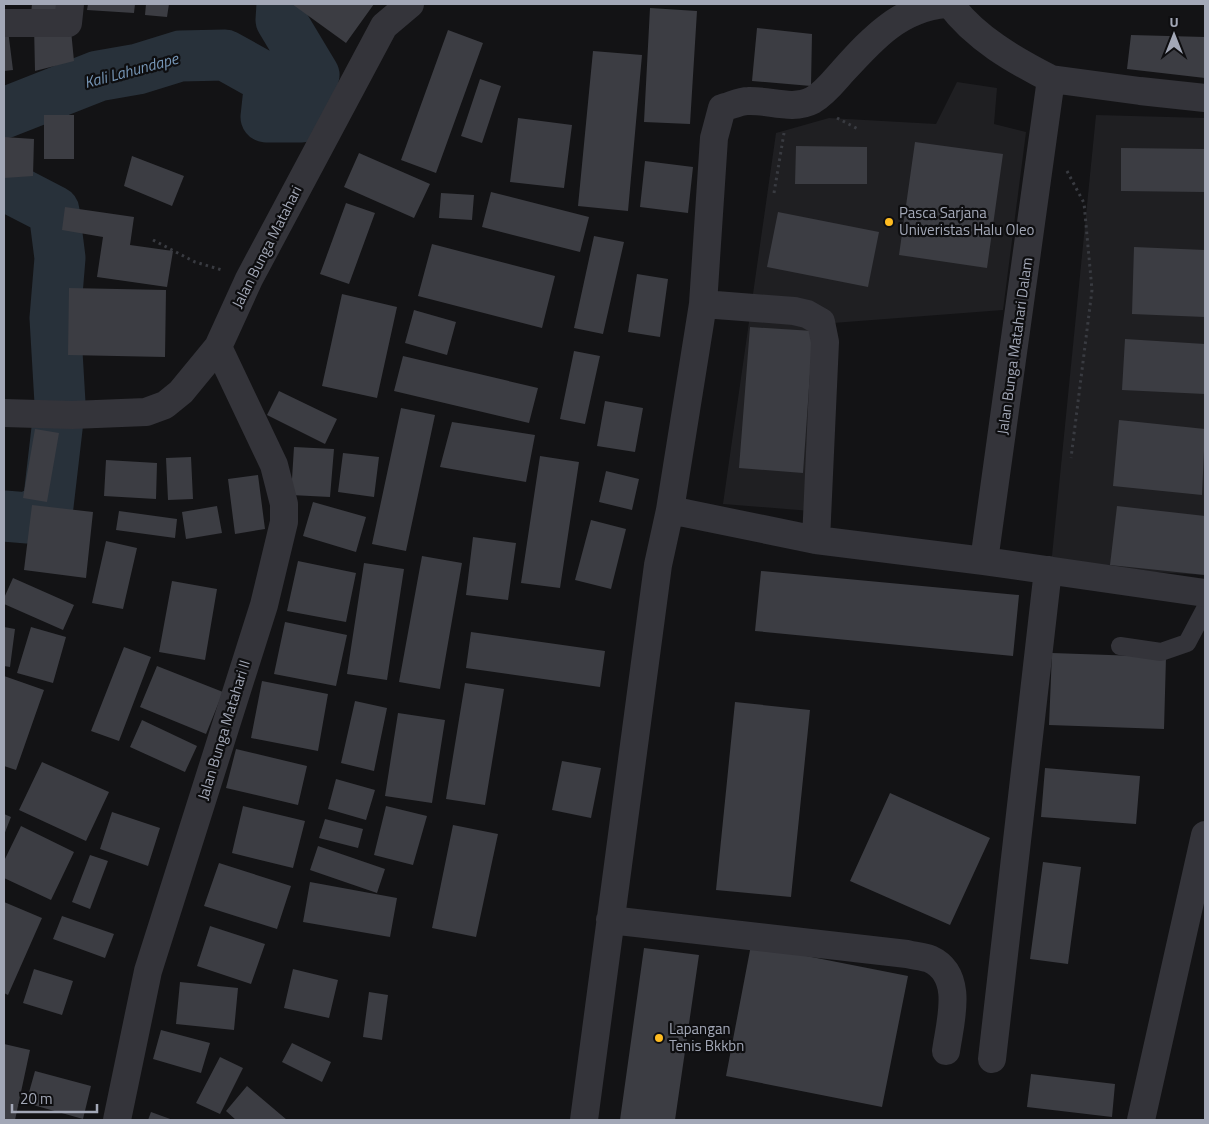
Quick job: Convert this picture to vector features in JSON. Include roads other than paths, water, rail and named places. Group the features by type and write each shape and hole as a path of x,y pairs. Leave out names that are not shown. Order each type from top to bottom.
{"street":[{"path":"4,23 68,23 70,4"},
{"name":"Jalan Bunga Matahari","path":"4,413 72,415 146,412 165,405 181,392 218,347 249,279 384,26 410,4"},
{"path":"584,1120 658,565 670,510 703,304 714,138 722,108 747,101 799,105 812,100 825,91 871,40 889,24 929,5 946,4"},
{"path":"950,4 965,22 982,36 1029,68 1051,79 1205,98"},
{"name":"Jalan Bunga Matahari Dalam","path":"984,561 1051,79"},
{"path":"703,304 794,311 807,314 822,322 825,342 816,540"},
{"name":"Jalan Bunga Matahari II","path":"117,1120 148,971 264,605 284,522 284,504 277,472 246,402 218,347"},
{"path":"670,510 816,540 984,561 1205,594"},
{"path":"992,1060 1048,570"},
{"path":"1141,1120 1205,835"},
{"path":"610,920 907,954 930,959 944,970 954,999 946,1051"}],"lane":[{"path":"1120,646 1161,652 1187,643 1205,609"}],"waterway":[{"name":"Kali Lahundape","path":"4,113 98,76 138,69 180,56 225,55 270,80 266,117 302,117 314,75 281,20 282,4"},
{"name":"Kali Lahundape","path":"4,185 54,211 60,258 55,318 60,403 48,506 28,518 4,516"}],"place":[{"name":"Pasca Sarjana Univeristas Halu Oleo","path":"889,222"},
{"name":"Lapangan Tenis Bkkbn","path":"659,1038"}]}
